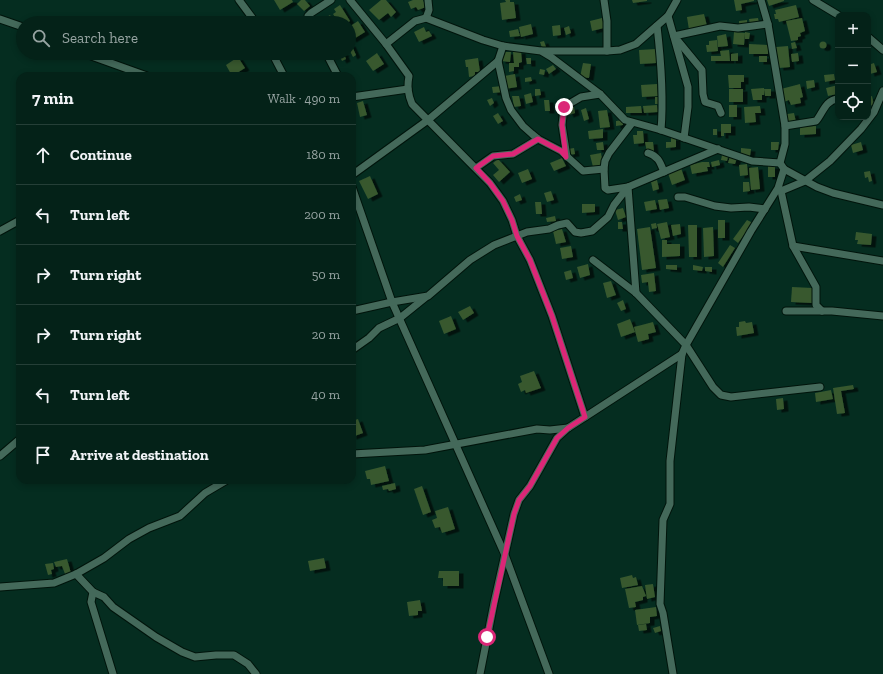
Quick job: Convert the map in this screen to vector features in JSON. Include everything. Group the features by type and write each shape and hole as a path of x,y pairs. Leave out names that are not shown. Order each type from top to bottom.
{"street":[{"path":"239,0 251,16"},
{"path":"308,16 331,0"},
{"path":"350,0 410,76 408,96 412,104 476,168 490,183 503,201 512,220 517,236 530,260 552,316 585,417"},
{"path":"426,18 429,10 428,0"},
{"path":"604,0 607,21 607,51"},
{"path":"386,44 416,21 426,18 503,46 541,51 620,50 636,44 657,26 668,16 676,0"},
{"path":"761,0 768,24 785,126 785,144 780,189 793,246 816,287 816,305 822,311"},
{"path":"813,0 835,13"},
{"path":"668,16 688,87 688,107 684,138"},
{"path":"0,19 16,25"},
{"path":"674,36 720,26 738,28 768,24"},
{"path":"657,26 663,86 661,130"},
{"path":"674,36 702,70 703,94 706,102 718,106 722,113"},
{"path":"871,40 883,50"},
{"path":"503,46 498,61 506,98 511,110 522,126 538,139 561,151 583,171 604,169"},
{"path":"541,51 600,94 625,120 661,130 752,160 782,166 805,181 833,193 883,205"},
{"path":"102,60 136,72"},
{"path":"276,60 282,72"},
{"path":"330,60 336,72"},
{"path":"356,172 428,120 498,61"},
{"path":"356,96 408,89"},
{"path":"871,111 883,91"},
{"path":"566,157 562,125 564,107 581,97 600,94"},
{"path":"785,126 816,121 828,103 835,100"},
{"path":"673,674 663,613 660,604 660,579 664,520 670,504 670,461 682,354 765,209 780,189 805,181 818,172 861,129 866,120"},
{"path":"632,123 609,152 605,161 604,169 606,190 628,187 718,149"},
{"path":"476,168 493,156 513,154 538,139"},
{"path":"648,153 659,159 664,172"},
{"path":"356,347 369,338 379,328 400,318 470,260 494,245 527,232 549,229 558,225 567,224 575,232 581,233 592,231 608,217 614,205 628,187"},
{"path":"628,187 636,293"},
{"path":"678,197 685,197 715,206 765,209"},
{"path":"356,200 392,302 505,555 549,674"},
{"path":"0,231 16,222"},
{"path":"793,246 883,261"},
{"path":"593,260 636,293 686,345 713,387 721,395 731,397 820,387"},
{"path":"356,310 428,296"},
{"path":"786,311 862,313 883,316"},
{"path":"480,674 514,514 519,500 530,486 557,438 568,428 682,354"},
{"path":"356,454 418,450 456,445 538,429 550,430 568,428"},
{"path":"0,456 16,442"},
{"path":"0,587 54,583 76,574 104,558 129,539 149,528 180,516 205,494 221,484"},
{"path":"76,574 93,592 104,597 113,607 156,637 182,652 195,657 234,655 248,664 256,674"},
{"path":"93,592 91,602 113,674"}],"building":[{"path":"274,0 292,0 293,2 280,10"},
{"path":"301,0 305,0 310,6 304,11 297,4"},
{"path":"381,0 386,0 396,12 391,17 388,13 379,20 369,10"},
{"path":"413,0 423,0 426,7 418,10 416,7 411,9 408,2"},
{"path":"505,0 514,2 516,18 502,20 500,3 506,2"},
{"path":"632,0 647,0 647,1 633,3"},
{"path":"734,0 754,1 741,4 742,10 736,11"},
{"path":"767,0 784,0 784,1 769,6"},
{"path":"340,5 347,16 334,16 333,14 336,12 334,9"},
{"path":"796,5 799,17 779,22 778,19 775,19 775,10"},
{"path":"704,14 707,26 689,30 687,17"},
{"path":"602,18 604,28 592,31 590,21"},
{"path":"758,18 759,23 750,25 749,19"},
{"path":"802,18 805,31 800,33 801,36 798,37 798,40 791,41 786,21"},
{"path":"747,20 747,23 739,24 739,21"},
{"path":"358,21 365,32 356,38 356,22"},
{"path":"531,24 533,34 521,37 519,27"},
{"path":"560,25 561,35 553,36 552,26"},
{"path":"569,26 571,33 566,35 564,28"},
{"path":"424,27 426,32 429,31 432,36 419,42 414,32"},
{"path":"518,29 520,36 510,37 509,31"},
{"path":"734,32 745,33 744,45 733,44"},
{"path":"745,32 750,33 749,39 745,39"},
{"path":"726,34 728,46 718,47 717,36"},
{"path":"717,40 718,51 707,52 706,45 709,45 709,41"},
{"path":"544,41 546,47 542,48 540,42"},
{"path":"823,41 826,42 826,48 823,49 820,48 819,45 820,42"},
{"path":"795,42 797,48 792,49 791,43"},
{"path":"749,44 768,45 768,54 749,54"},
{"path":"788,46 790,67 779,68 776,47"},
{"path":"656,49 656,63 640,64 639,50"},
{"path":"729,50 730,61 711,61 711,56 721,56 720,51"},
{"path":"521,51 522,62 519,63 519,67 514,67 514,71 509,72 509,63 514,63 513,52"},
{"path":"502,52 511,52 510,62 501,61"},
{"path":"377,53 384,64 373,71 366,61"},
{"path":"738,53 738,61 731,61 731,54"},
{"path":"798,53 799,61 792,62 791,54"},
{"path":"759,56 767,56 767,62 759,62"},
{"path":"478,58 480,72 475,72 475,76 469,77 468,67 466,67 465,60"},
{"path":"526,58 531,58 531,64 527,64"},
{"path":"234,60 240,60 245,68 238,72 230,72 226,65"},
{"path":"583,63 591,64 589,78 580,77"},
{"path":"874,63 877,72 871,74 871,64"},
{"path":"553,65 556,69 549,74 546,69"},
{"path":"540,69 545,70 544,75 539,74"},
{"path":"515,74 517,87 505,89 504,76"},
{"path":"834,74 835,80 825,82 824,75"},
{"path":"728,75 744,75 744,82 741,82 741,88 729,88"},
{"path":"531,77 532,81 525,82 525,78"},
{"path":"814,80 815,87 807,89 806,81"},
{"path":"657,84 658,96 642,97 641,85"},
{"path":"800,84 803,97 800,98 801,103 791,105 789,100 784,102 781,89"},
{"path":"502,86 503,92 493,93 492,87"},
{"path":"835,86 835,94 828,96 826,88"},
{"path":"764,88 762,100 753,100 751,89"},
{"path":"535,89 540,89 541,95 535,96"},
{"path":"729,89 743,89 743,102 729,102"},
{"path":"764,89 771,89 771,96 765,96"},
{"path":"531,93 533,102 526,104 524,95"},
{"path":"512,96 519,96 521,106 514,107"},
{"path":"871,96 874,105 871,106"},
{"path":"655,97 659,97 659,104 655,104"},
{"path":"492,98 494,103 490,106 487,100"},
{"path":"544,100 549,100 550,111 545,111"},
{"path":"363,101 367,115 360,117 357,103"},
{"path":"657,105 658,112 644,113 643,106"},
{"path":"729,105 737,105 737,117 729,117"},
{"path":"641,106 642,113 626,113 626,107"},
{"path":"760,106 761,113 755,113 756,122 745,123 744,107"},
{"path":"574,107 575,113 569,115 567,108"},
{"path":"586,108 589,119 584,121 581,110"},
{"path":"607,110 610,127 600,128 598,111"},
{"path":"498,113 503,121 498,124 493,116"},
{"path":"794,113 796,122 788,123 787,114"},
{"path":"623,120 623,125 616,126 616,121"},
{"path":"721,124 731,124 731,133 724,133 724,136 721,136"},
{"path":"816,126 816,134 800,135 800,127"},
{"path":"603,129 603,138 589,139 588,131"},
{"path":"713,129 717,129 717,135 713,135"},
{"path":"637,131 643,131 644,143 634,144 633,135 637,135"},
{"path":"671,138 676,138 676,147 666,148 666,142 671,142"},
{"path":"603,142 604,150 597,150 596,143"},
{"path":"645,142 653,142 654,151 647,152"},
{"path":"771,142 779,142 778,150 771,150"},
{"path":"861,142 863,150 853,153 851,145"},
{"path":"574,148 575,154 569,155 568,149"},
{"path":"741,148 751,149 750,156 741,155"},
{"path":"601,153 603,165 593,167 590,155"},
{"path":"722,155 728,157 727,161 721,160"},
{"path":"730,156 737,158 735,164 728,163"},
{"path":"562,158 566,166 554,171 550,163"},
{"path":"498,159 510,172 499,182 493,175 499,170 493,163"},
{"path":"719,160 720,165 712,167 711,162"},
{"path":"709,162 710,167 707,167 708,171 692,174 690,165"},
{"path":"747,164 748,175 740,176 739,165"},
{"path":"768,166 775,166 775,177 768,177"},
{"path":"758,167 760,189 751,190 749,168"},
{"path":"681,168 685,180 672,185 668,173"},
{"path":"528,169 532,179 522,183 518,173"},
{"path":"870,171 872,181 869,182 868,177 865,178 864,172"},
{"path":"370,176 378,194 368,199 359,181"},
{"path":"657,180 659,189 653,191 651,182"},
{"path":"743,182 749,182 750,191 743,192"},
{"path":"551,191 554,200 547,202 544,193"},
{"path":"520,194 522,200 516,202 514,197"},
{"path":"667,199 669,208 660,210 658,200"},
{"path":"655,200 657,209 646,211 644,202"},
{"path":"535,202 541,202 542,214 536,214"},
{"path":"582,204 595,204 595,212 582,213"},
{"path":"623,208 626,217 618,220 615,210"},
{"path":"555,216 556,221 547,222 546,218"},
{"path":"718,220 725,220 725,238 718,238"},
{"path":"747,220 753,223 738,243 733,239"},
{"path":"618,222 622,222 623,229 618,229"},
{"path":"667,222 670,237 661,239 657,224"},
{"path":"656,223 657,228 652,229 651,224"},
{"path":"680,224 681,234 673,236 671,225"},
{"path":"688,225 697,225 697,257 689,257"},
{"path":"650,227 656,268 642,270 637,229"},
{"path":"713,227 714,256 704,257 703,228"},
{"path":"562,229 566,242 556,244 553,231"},
{"path":"856,232 872,234 871,245 857,244 858,240 855,240"},
{"path":"662,240 667,240 667,244 680,244 680,256 662,257"},
{"path":"730,245 735,248 723,267 718,263"},
{"path":"571,246 573,257 562,259 560,248"},
{"path":"588,264 590,275 580,278 577,267"},
{"path":"666,265 677,265 677,270 666,269"},
{"path":"693,265 703,267 702,271 693,270"},
{"path":"705,267 712,267 712,272 705,271"},
{"path":"571,270 573,278 566,280 564,272"},
{"path":"654,273 656,291 649,292 648,282 642,283 641,275"},
{"path":"611,281 616,295 607,298 603,283"},
{"path":"792,287 813,288 812,303 791,302"},
{"path":"623,300 626,309 621,311 617,303"},
{"path":"470,306 474,313 463,320 458,312"},
{"path":"451,316 456,329 444,334 439,321"},
{"path":"630,319 635,332 621,337 617,324"},
{"path":"745,321 746,323 752,322 754,333 737,336 736,327 739,327 739,322"},
{"path":"653,322 656,332 648,334 649,339 638,342 634,327"},
{"path":"534,371 541,388 526,393 525,390 521,392 518,384 522,382 520,376"},
{"path":"853,385 854,389 841,391 845,413 837,414 833,388"},
{"path":"831,390 833,399 816,402 815,393"},
{"path":"783,398 784,409 777,410 776,399"},
{"path":"358,419 363,433 356,436 356,420"},
{"path":"385,466 389,481 371,485 370,479 367,479 365,471"},
{"path":"395,483 396,489 389,491 388,489 383,490 382,486"},
{"path":"422,486 431,512 423,515 414,489"},
{"path":"448,507 455,529 442,533 440,527 435,528 432,520 437,518 435,511"},
{"path":"324,558 326,568 310,571 308,561"},
{"path":"67,559 71,573 65,574 62,566 56,567 54,562"},
{"path":"53,563 54,569 51,570 52,574 48,575 45,564"},
{"path":"439,571 459,571 459,586 443,586 443,578 438,578"},
{"path":"632,575 633,578 636,577 638,585 622,588 620,578"},
{"path":"653,584 655,597 647,599 645,585"},
{"path":"642,586 646,596 643,597 643,600 635,602 636,607 629,608 625,589"},
{"path":"420,600 422,611 418,611 418,615 409,616 407,602"},
{"path":"656,607 657,616 650,617 650,623 637,625 635,610"},
{"path":"646,624 647,630 639,631 638,625"},
{"path":"660,626 661,631 655,633 653,628"}],"route":[{"path":"487,637 514,514 519,500 530,486 557,438 568,428 585,417 552,316 530,260 517,236 512,220 503,201 490,183 476,168 493,156 513,154 538,139 561,151 566,157 562,125 564,107"}]}
